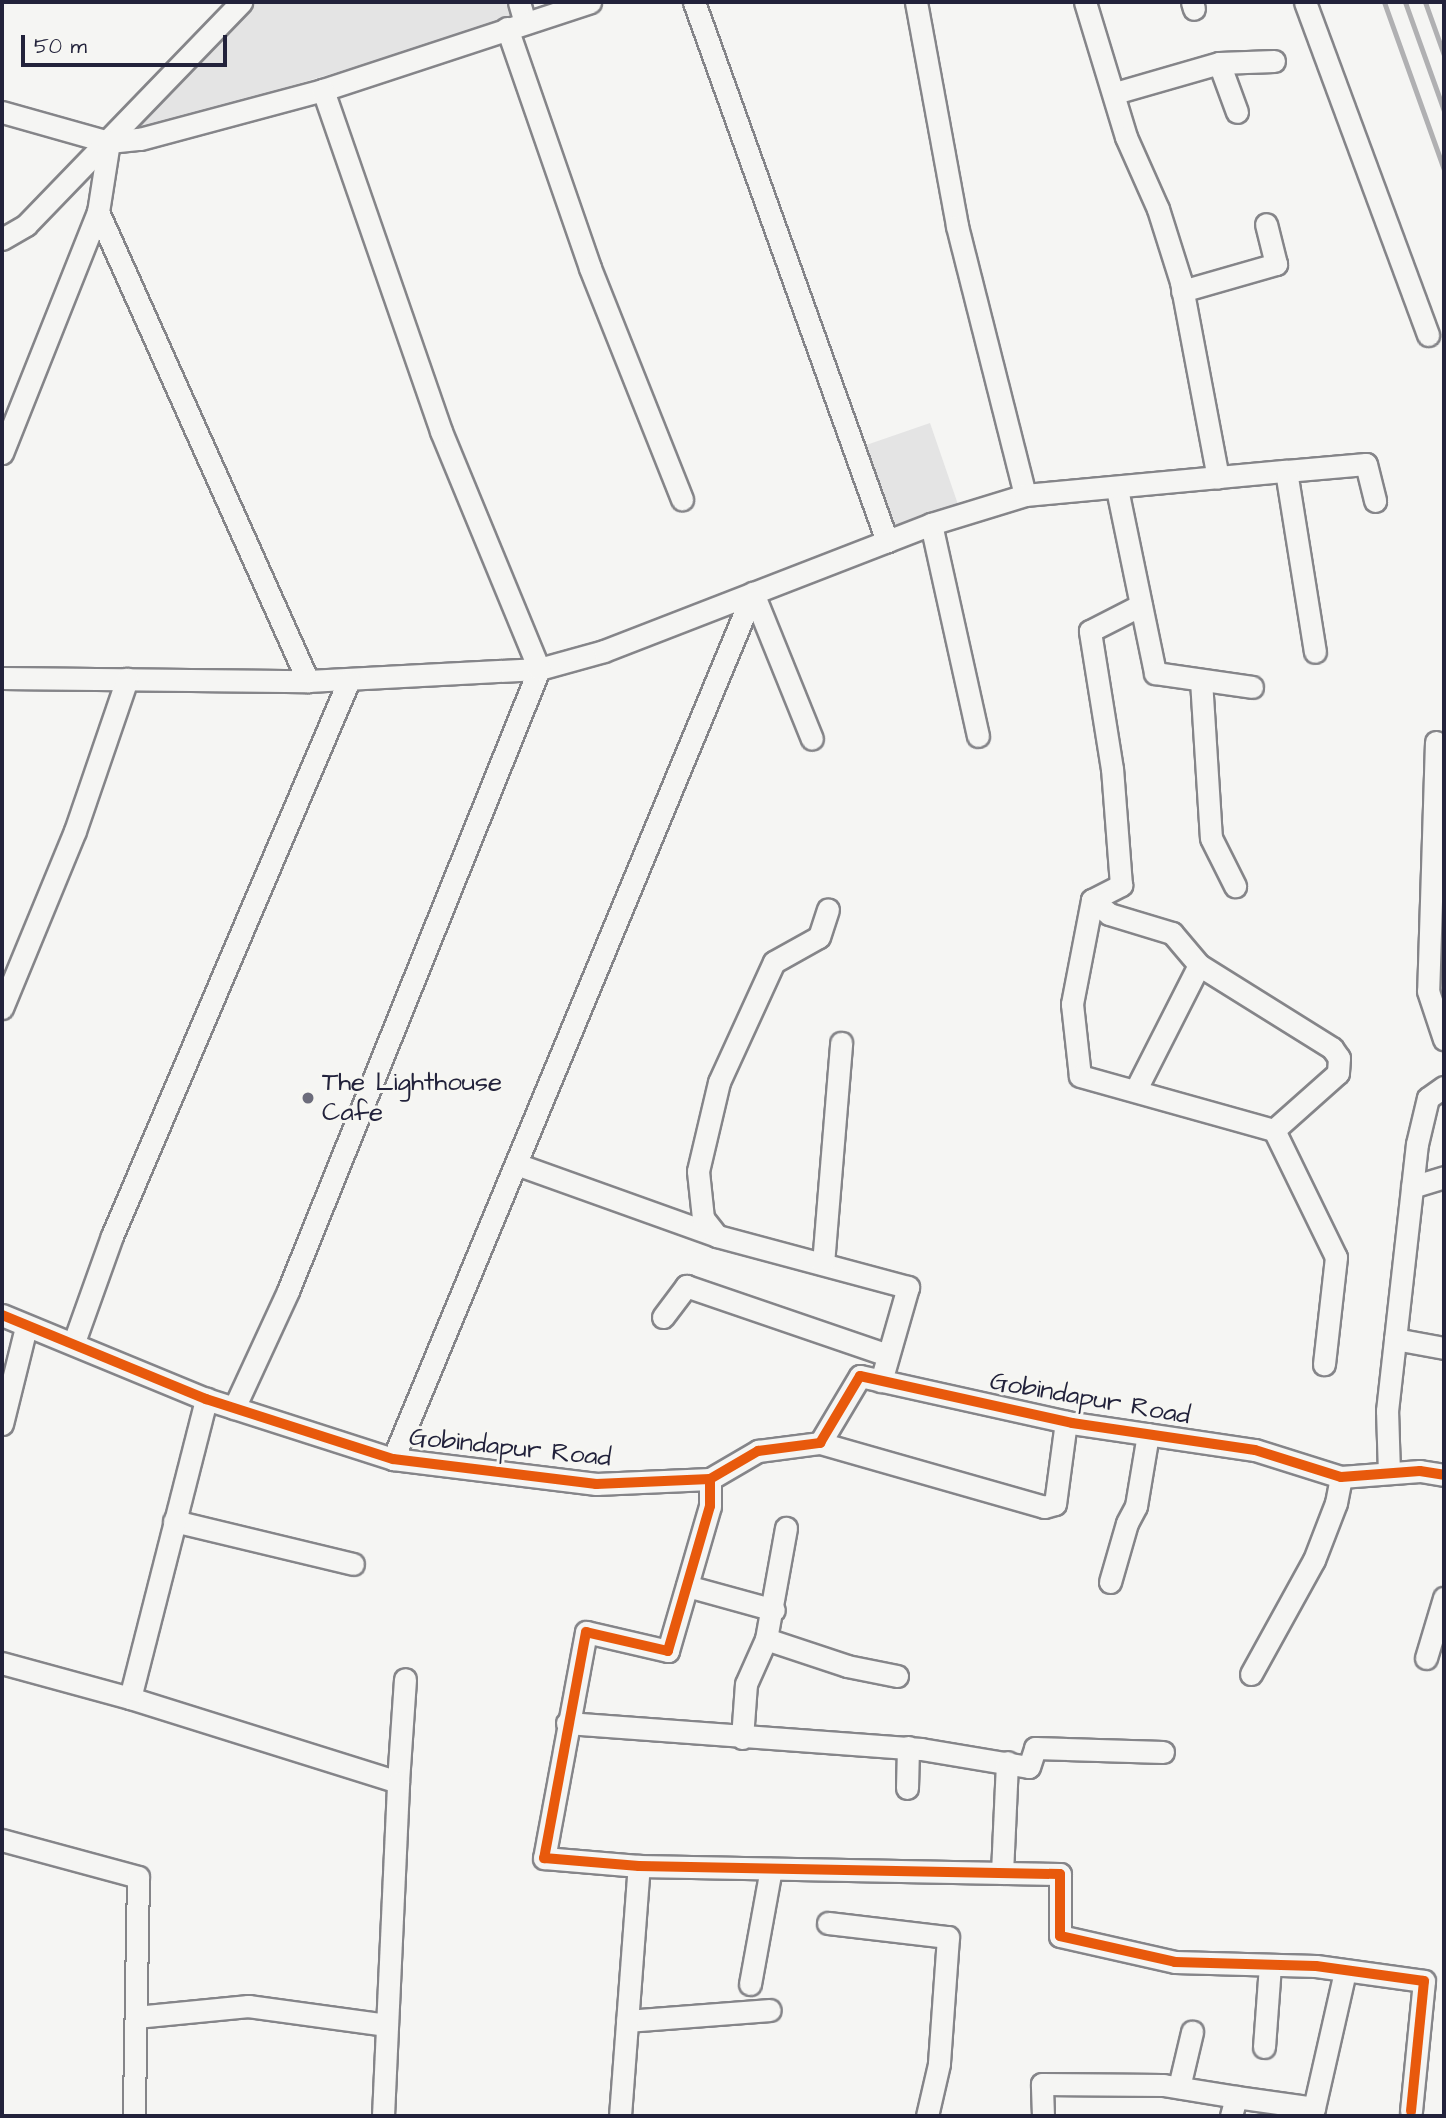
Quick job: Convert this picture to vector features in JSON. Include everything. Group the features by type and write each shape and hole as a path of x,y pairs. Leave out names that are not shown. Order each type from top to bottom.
{"street":[{"path":"2,239 26,225 109,142 241,2"},
{"path":"519,2 516,26 590,268 682,499"},
{"path":"2,112 109,142 139,139 323,90 590,2"},
{"path":"694,2 887,541"},
{"path":"916,2 957,226 1025,495"},
{"path":"1085,2 1115,93 1126,137 1158,209 1182,290 1219,478"},
{"path":"1305,2 1428,335"},
{"path":"1115,93 1219,63 1275,61"},
{"path":"1219,63 1237,111"},
{"path":"234,1408 288,1291 539,669 441,431 323,90"},
{"path":"2,453 98,212 109,142"},
{"path":"98,212 308,681"},
{"path":"1182,290 1276,264 1266,224"},
{"path":"2,678 308,681 539,669 604,651 931,524 1025,495 1117,489 1366,464 1375,501"},
{"path":"1286,471 1315,652"},
{"path":"1117,489 1155,673 1252,687"},
{"path":"931,524 978,736"},
{"path":"753,593 812,739"},
{"path":"393,1459 753,593"},
{"path":"1092,901 1121,885 1112,769 1090,631 1141,605"},
{"path":"2,1008 75,831 127,679"},
{"path":"74,1342 112,1236 349,680"},
{"path":"1200,680 1211,838 1235,886"},
{"path":"1436,742 1428,991 1444,1039"},
{"path":"1092,901 1109,914 1172,933 1199,965 1332,1048 1339,1058 1338,1073 1274,1130"},
{"path":"1092,901 1072,1004 1080,1076 1136,1089 1274,1130 1336,1257 1324,1364"},
{"path":"717,1236 702,1218 698,1171 719,1082 774,962 819,937 828,909"},
{"path":"1136,1089 1199,965"},
{"path":"823,1265 841,1043"},
{"path":"1389,1473 1387,1411 1412,1187 1429,1098 1444,1087"},
{"path":"516,1164 717,1236 908,1287 881,1381"},
{"path":"1412,1187 1444,1177"},
{"path":"663,1317 686,1286 888,1355"},
{"name":"Gobindapur Road","path":"2,1315 26,1327 74,1342 206,1399 393,1459 596,1484 710,1479 758,1451 820,1443 860,1376 1066,1422 1255,1450 1340,1477 1389,1473 1444,1475"},
{"path":"2,1424 26,1327"},
{"path":"1395,1339 1444,1348"},
{"path":"130,1698 206,1399"},
{"path":"820,1443 1044,1507 1055,1504 1066,1422"},
{"path":"1110,1582 1127,1523 1136,1506 1147,1434"},
{"path":"1251,1674 1314,1560 1336,1503 1340,1477"},
{"path":"710,1479 710,1506 668,1651 586,1632 544,1857 639,1866 1060,1874 1060,1936 1174,1962 1270,1965 1424,1981 1411,2111"},
{"path":"174,1521 352,1564"},
{"path":"742,1738 746,1684 766,1639 774,1610 786,1528"},
{"path":"687,1586 774,1610"},
{"path":"1426,1658 1444,1598"},
{"path":"766,1639 847,1665 897,1676"},
{"path":"2,1663 130,1698 398,1782"},
{"path":"383,2116 405,1679"},
{"path":"567,1723 742,1738 908,1748 1029,1767 1035,1748 1163,1752"},
{"path":"907,1788 908,1748"},
{"path":"1002,1872 1007,1762"},
{"path":"2,1840 138,1877 134,2116"},
{"path":"620,2116 639,1866"},
{"path":"750,1984 771,1869"},
{"path":"828,1923 948,1937 939,2064 927,2116"},
{"path":"1264,2047 1270,1965"},
{"path":"1043,2116 1042,2084 1179,2087 1234,2106 1314,2108 1345,1971"},
{"path":"136,2017 248,2006 387,2025"},
{"path":"627,2021 770,2010"},
{"path":"1179,2087 1192,2032"}],"shaded area":[{"path":"257,2 507,2 513,20 135,132"},
{"path":"930,423 959,507 891,531 862,446"}],"railway":[{"path":"1384,2 1444,170"},
{"path":"1405,2 1444,111"},
{"path":"1425,2 1444,55"}],"cycle path":[{"path":"2,1315 206,1399 393,1459 596,1484 710,1479 758,1451 820,1443 860,1376 1072,1423 1255,1450 1341,1477 1420,1471 1444,1475"},
{"path":"710,1479 710,1506 668,1651 586,1632 544,1858 639,1866 1060,1874 1060,1936 1175,1962 1316,1966 1424,1981 1411,2111"}],"place":[{"name":"The Lighthouse Cafe","path":"308,1098"}]}
